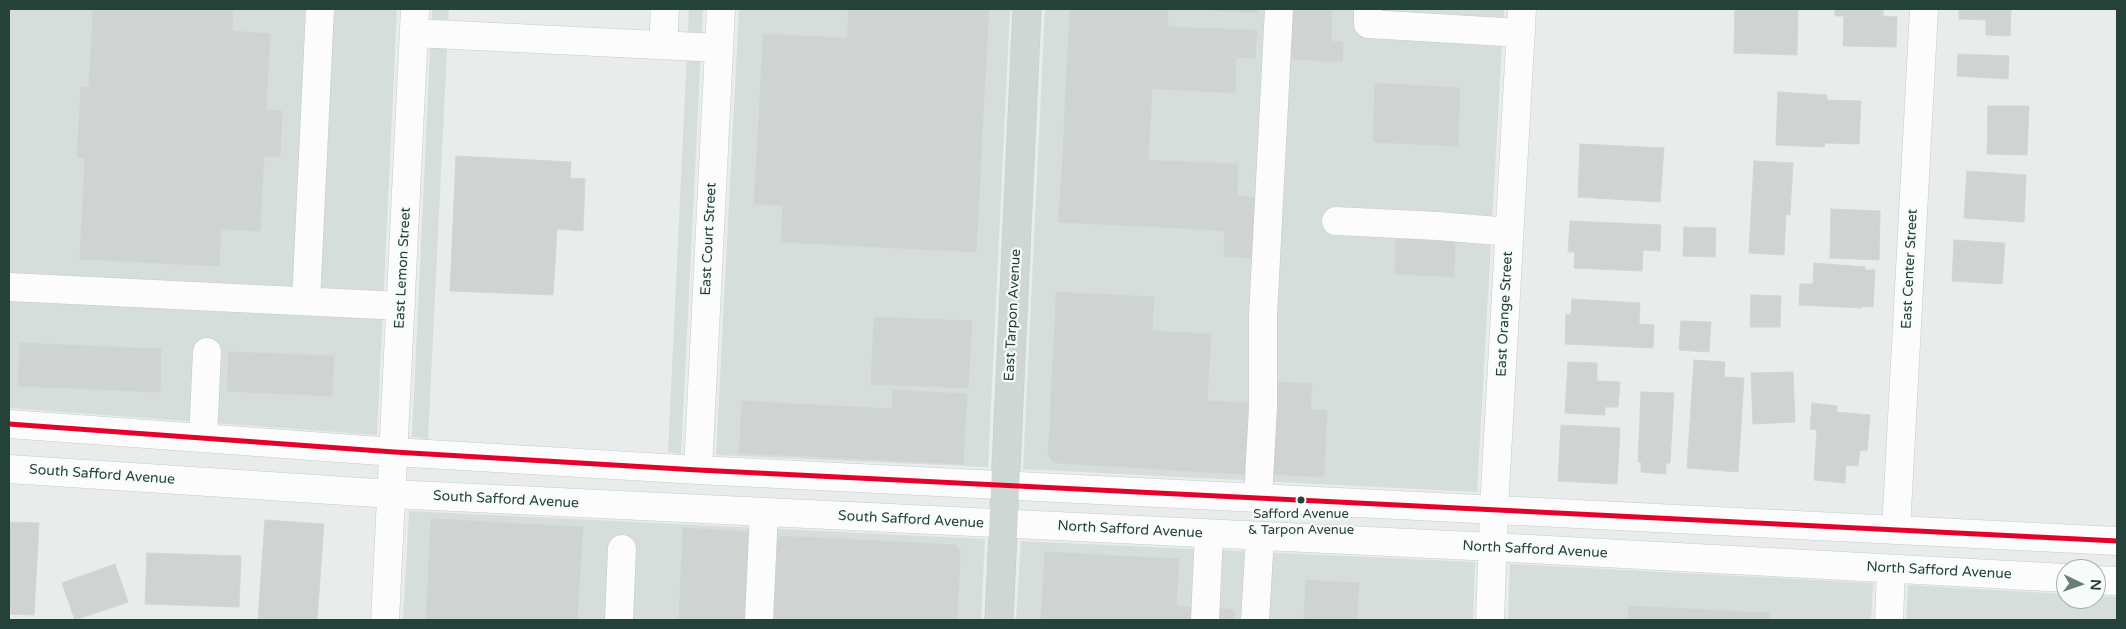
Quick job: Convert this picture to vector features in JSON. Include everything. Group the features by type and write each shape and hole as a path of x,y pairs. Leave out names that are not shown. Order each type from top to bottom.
{"main road":[{"name":"East Tarpon Avenue","path":"999,620 1028,9"}],"street":[{"path":"306,301 320,9"},
{"path":"663,45 665,9"},
{"name":"East Court Street","path":"698,470 721,9"},
{"path":"1258,497 1263,407 1263,316 1279,9"},
{"path":"1368,9 1368,24 1521,21"},
{"name":"East Center Street","path":"1896,530 1924,9"},
{"path":"414,21 663,45 719,48"},
{"name":"East Lemon Street","path":"385,620 391,528 414,21"},
{"name":"East Orange Street","path":"1490,620 1494,509 1521,21"},
{"path":"1336,221 1510,232"},
{"path":"9,287 401,306"},
{"path":"203,438 207,352"},
{"path":"9,424 394,452 698,470 2117,541"},
{"name":"South Safford Avenue","path":"9,469 392,494 1004,524"},
{"path":"759,620 764,513"},
{"name":"North Safford Avenue","path":"1004,524 1493,547 2056,577"},
{"path":"1205,620 1209,534"},
{"path":"1255,620 1260,536"},
{"path":"619,620 622,549"},
{"path":"1889,620 1891,569"}],"shaded area":[{"path":"9,9 397,9 377,435 9,408"},
{"path":"432,9 449,9 428,439 412,437"},
{"path":"689,9 703,9 681,454 668,452"},
{"path":"739,9 1010,9 988,467 716,455"},
{"path":"1045,9 1504,9 1477,492 1023,469"},
{"path":"409,511 985,539 981,620 403,620"},
{"path":"1021,541 1475,562 1473,620 1016,620"},
{"path":"1510,564 1873,583 1871,620 1508,620"},
{"path":"1908,585 2056,593 2056,609 2106,609 2106,596 2117,597 2117,620 1906,620"}],"building":[{"path":"93,9 233,9 232,31 270,34 266,110 282,111 280,157 264,156 260,231 221,229 219,266 80,259 85,158 77,157 81,87 89,88"},
{"path":"849,9 989,9 987,45 847,38"},
{"path":"1070,9 1168,9 1168,27 1257,30 1255,58 1068,49"},
{"path":"1190,9 1258,9 1258,13"},
{"path":"1290,9 1332,9 1331,41 1343,42 1342,62 1288,59"},
{"path":"1735,9 1798,9 1797,55 1734,53"},
{"path":"1835,9 1883,9 1883,16 1897,17 1896,47 1843,46 1844,16 1835,16"},
{"path":"1959,9 2011,9 2010,36 1986,35 1986,20 1959,19"},
{"path":"763,34 987,45 983,114 760,101"},
{"path":"1068,49 1236,57 1235,93 1066,84"},
{"path":"1958,54 2009,56 2008,79 1957,76"},
{"path":"1375,83 1460,88 1458,146 1373,142"},
{"path":"1066,84 1152,89 1148,161 1063,157"},
{"path":"1778,92 1827,95 1827,100 1861,101 1859,144 1825,143 1824,147 1776,145"},
{"path":"760,101 983,114 980,182 756,170"},
{"path":"1988,106 2029,106 2027,155 1987,154"},
{"path":"1580,144 1664,148 1660,202 1578,197"},
{"path":"456,156 571,162 570,178 585,179 583,231 557,229 553,295 450,291"},
{"path":"1063,157 1238,164 1237,196 1178,192 1177,228 1058,222"},
{"path":"1754,161 1793,163 1790,215 1786,214 1784,255 1749,253"},
{"path":"756,170 980,182 978,216 754,204"},
{"path":"1967,171 2026,175 2024,222 1964,218"},
{"path":"1178,192 1259,198 1253,258 1224,256 1225,231 1177,228"},
{"path":"783,206 978,216 976,252 781,242"},
{"path":"1831,209 1880,211 1879,260 1830,258"},
{"path":"1570,221 1661,225 1660,251 1643,250 1642,271 1574,268 1575,252 1568,252"},
{"path":"1684,227 1716,228 1715,257 1683,256"},
{"path":"1396,239 1455,241 1454,277 1395,274"},
{"path":"1954,240 2005,243 2002,284 1952,281"},
{"path":"1814,263 1865,267 1865,270 1875,270 1873,307 1799,305 1800,284 1813,284"},
{"path":"1056,292 1154,297 1152,331 1055,326"},
{"path":"1751,295 1781,296 1780,327 1750,327"},
{"path":"1572,299 1640,303 1639,324 1654,325 1653,348 1565,344 1566,314 1571,315"},
{"path":"874,317 972,321 968,388 871,384"},
{"path":"1681,321 1711,322 1709,352 1679,350"},
{"path":"1055,326 1211,334 1207,401 1051,393"},
{"path":"20,343 161,349 160,392 18,386"},
{"path":"229,352 334,356 332,396 227,391"},
{"path":"1694,360 1725,362 1724,377 1744,378 1738,472 1687,468"},
{"path":"1568,362 1597,363 1597,381 1620,382 1618,407 1605,407 1605,415 1565,413"},
{"path":"1793,372 1795,422 1753,424 1751,373"},
{"path":"1273,382 1312,384 1310,410 1327,410 1324,477 1268,474"},
{"path":"893,390 967,394 963,464 739,453 742,401 892,409"},
{"path":"1641,392 1674,393 1670,463 1666,463 1666,474 1641,472 1641,462 1638,462"},
{"path":"1051,393 1146,398 1144,433 1050,427"},
{"path":"1146,398 1248,403 1248,417 1259,418 1255,475 1141,468"},
{"path":"1812,403 1837,406 1837,412 1870,415 1867,451 1860,450 1858,466 1846,465 1845,483 1814,480 1817,430 1810,429"},
{"path":"1561,425 1620,428 1617,484 1558,481"},
{"path":"1050,427 1144,433 1141,468 1057,463 1051,460 1048,454"},
{"path":"431,519 583,527 577,620 426,620"},
{"path":"265,520 324,524 317,620 258,620"},
{"path":"9,522 39,523 34,615 9,614"},
{"path":"683,528 752,532 748,620 679,620"},
{"path":"773,536 843,539 839,620 769,620"},
{"path":"843,539 955,545 960,551 959,581 841,576"},
{"path":"1045,552 1179,559 1175,620 1041,620"},
{"path":"147,553 241,556 239,607 145,604"},
{"path":"115,564 128,602 75,620 62,583"},
{"path":"841,576 959,581 957,620 839,620"},
{"path":"1306,580 1359,583 1357,620 1304,620"},
{"path":"1176,606 1235,610 1234,620 1175,620"},
{"path":"1629,606 1769,613 1769,620 1628,620"}],"transit line":[{"path":"9,424 394,452 698,470 2117,541"}],"place":[{"name":"Safford Avenue & Tarpon Avenue","path":"1301,500"}]}
